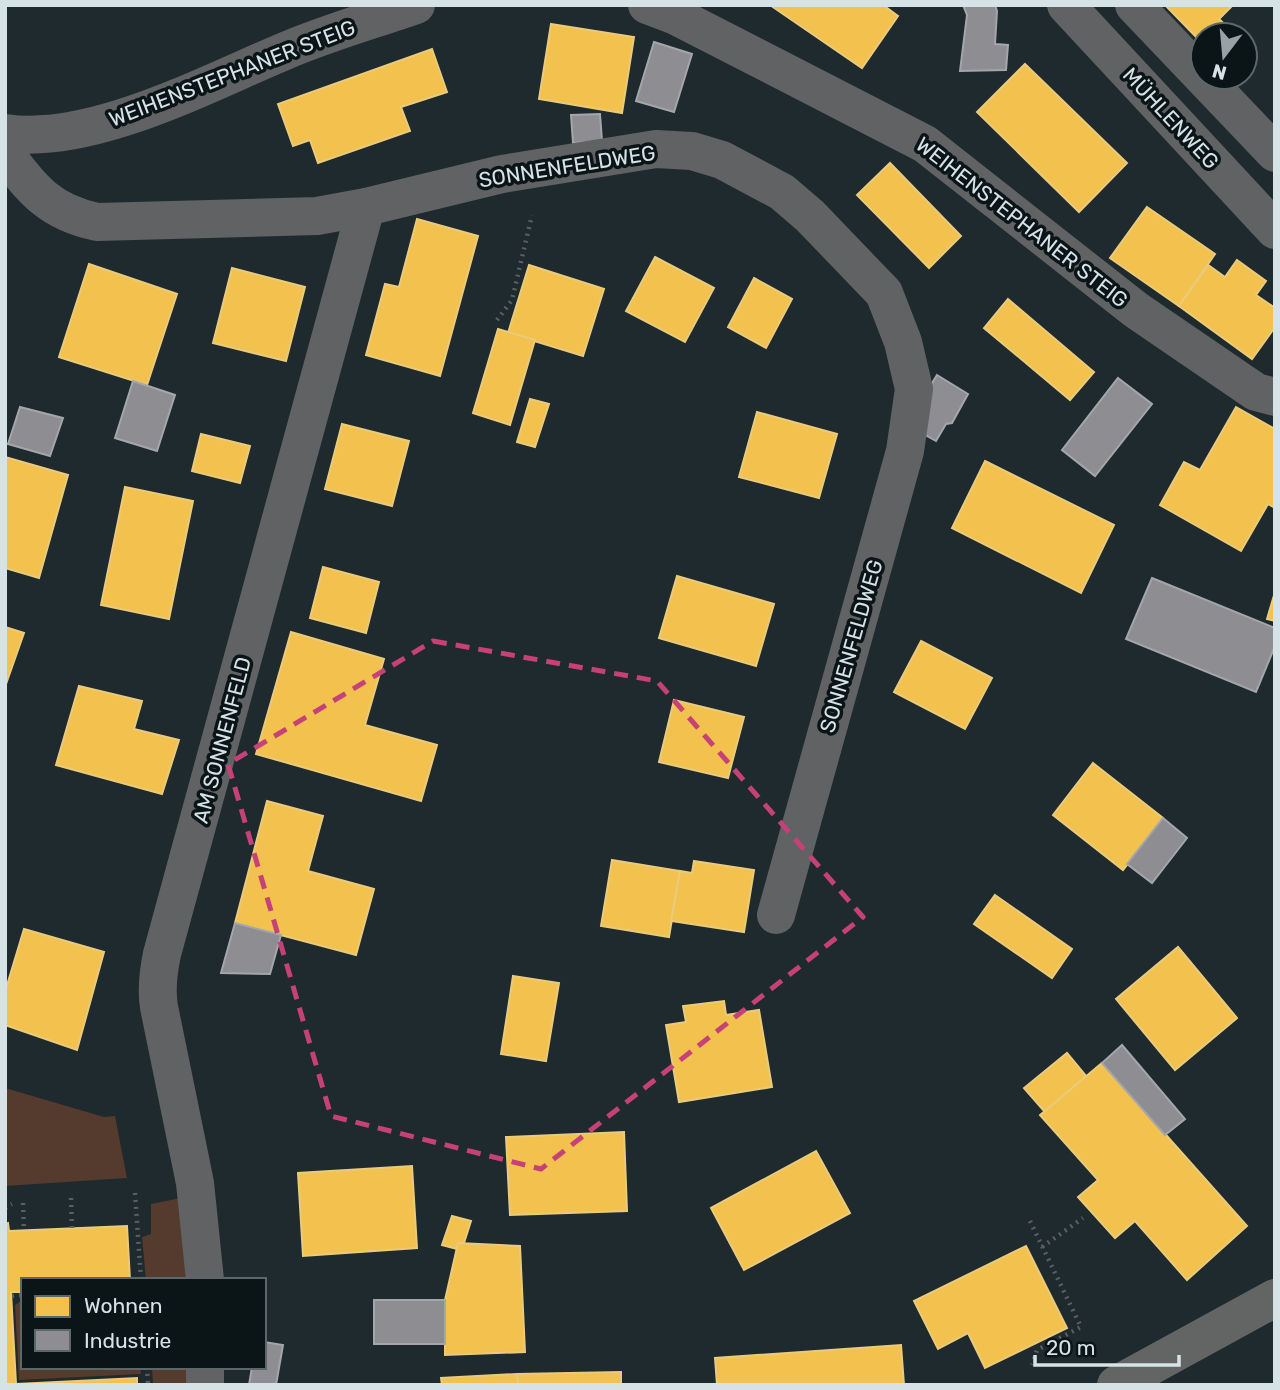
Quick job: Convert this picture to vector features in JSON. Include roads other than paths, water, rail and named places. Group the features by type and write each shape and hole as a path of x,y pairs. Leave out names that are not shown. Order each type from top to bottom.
{"main road":[{"path":"1116,1385 1275,1298"}],"street":[{"name":"WEIHENSTEPHANER STEIG","path":"5,133 26,136 60,134 101,124 183,96 288,50 416,5"},
{"name":"WEIHENSTEPHANER STEIG","path":"647,5 676,16 925,144 1136,310 1256,392 1275,397"},
{"name":"MÜHLENWEG","path":"1066,5 1275,230"},
{"path":"1134,5 1275,153"},
{"name":"SONNENFELDWEG","path":"5,153 29,185 45,200 75,218 97,222 317,216 502,174 656,149 692,151 722,160 782,192 835,242 884,293 903,342 914,389 905,452 776,915"},
{"name":"AM SONNENFELD","path":"205,1278 195,1183 159,1007 158,975 366,207"}]}
